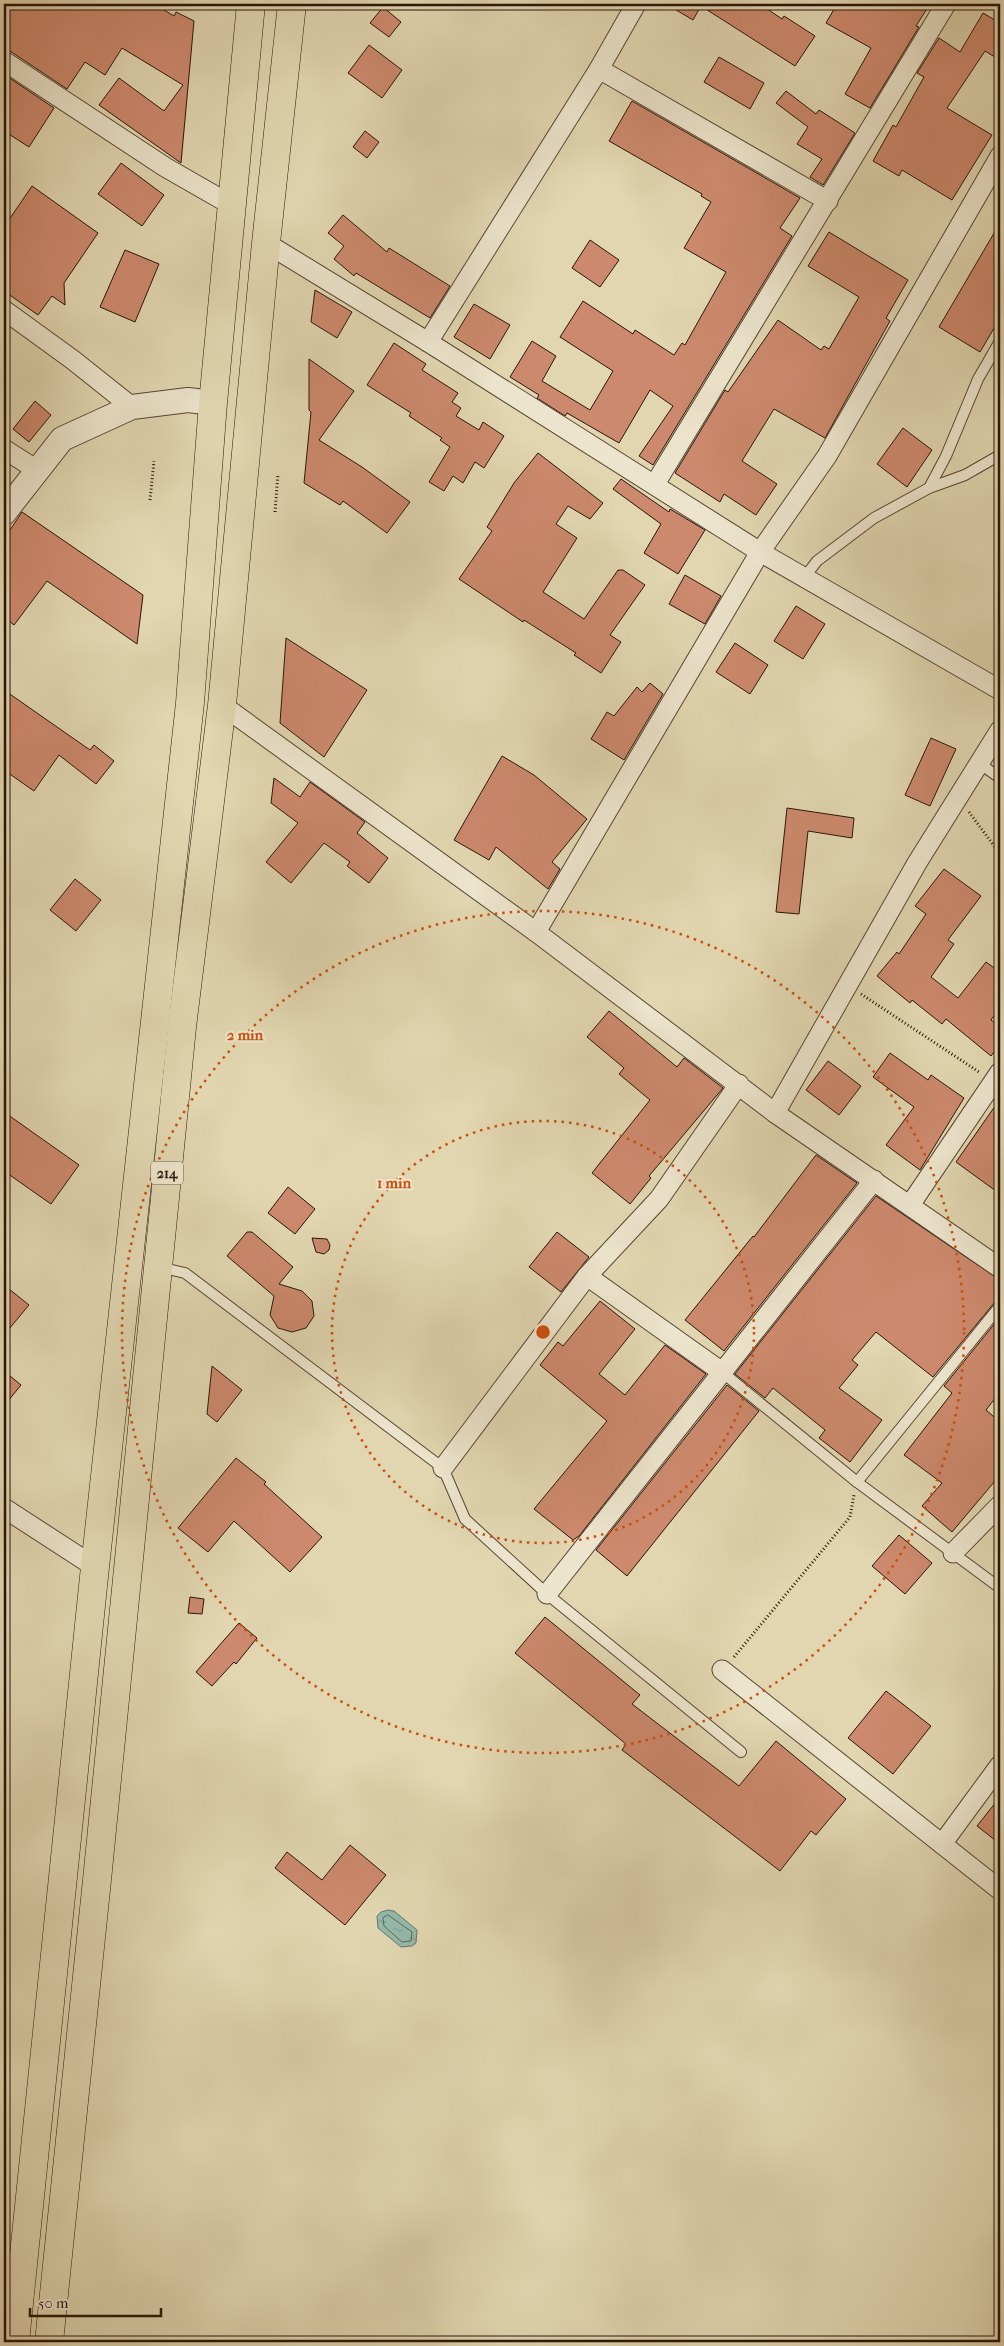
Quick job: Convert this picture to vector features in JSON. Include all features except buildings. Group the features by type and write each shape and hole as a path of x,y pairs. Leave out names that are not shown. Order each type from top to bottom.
{"highway":[{"name":"214","path":"15,2342 95,1567 190,702 213,403 251,4"},
{"name":"214","path":"49,2342 182,1027 222,705 266,243 292,4"},
{"path":"216,373 254,376"},
{"path":"210,439 247,442"}],"street":[{"path":"428,342 599,69 636,4"},
{"path":"655,484 946,4"},
{"path":"4,61 157,162 233,206"},
{"path":"599,69 828,201"},
{"path":"536,932 760,552 826,456 1000,156"},
{"path":"266,243 428,342 760,552 1000,690"},
{"path":"4,310 73,360 132,407"},
{"path":"4,512 62,439 132,407 188,400 213,403"},
{"path":"4,449 37,470"},
{"path":"222,705 536,932 775,1113 1000,1268"},
{"path":"775,1113 917,863 1000,730"},
{"path":"910,1205 997,1077"},
{"path":"443,1468 587,1276 659,1199 739,1084"},
{"path":"547,1594 874,1180"},
{"path":"587,1276 722,1372"},
{"path":"953,1553 1000,1505"},
{"path":"4,1508 95,1567"},
{"path":"722,1670 1000,1890"},
{"path":"942,1844 1000,1765"}],"lane":[{"path":"928,488 946,456 978,379 1000,341"},
{"path":"804,578 817,561 874,518 928,488 965,474 1000,455"},
{"path":"979,763 1000,778"},
{"path":"158,1267 184,1273 443,1468 465,1519 547,1594 741,1752"},
{"path":"857,1482 1000,1306"},
{"path":"722,1372 857,1482 1000,1588"}],"path":[{"path":"150,500 154,461"},
{"path":"274,512 278,474"},
{"path":"958,797 1000,854"},
{"path":"848,985 997,1077"},
{"path":"722,1670 850,1517 857,1482"}],"water":[{"path":"394,1911 417,1930 416,1943 412,1946 401,1947 378,1928 377,1916 381,1912"}]}
